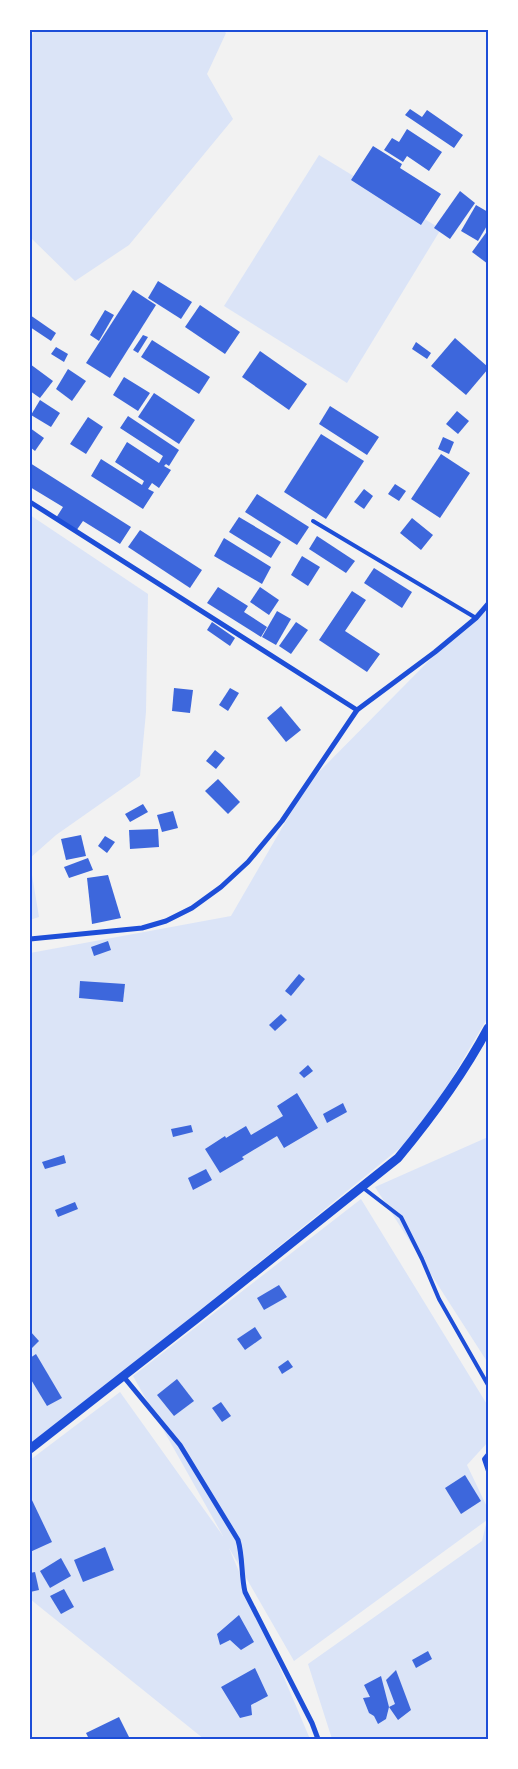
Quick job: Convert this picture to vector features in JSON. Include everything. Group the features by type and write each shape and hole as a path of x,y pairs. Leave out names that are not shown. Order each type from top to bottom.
{"street":[{"path":"30,502 357,710"},
{"path":"30,939 142,928 166,921 192,908 221,887 248,862 282,821 357,710 435,652 476,618 488,604"},
{"path":"30,1448 398,1158 421,1130 476,1052 488,1028"},
{"path":"123,1376 180,1445 238,1540 241,1551 241,1576 245,1592 312,1723 318,1739"}],"lane":[{"path":"313,521 476,618"},
{"path":"362,1187 401,1217 422,1258 439,1299 488,1385"},
{"path":"488,1454 484,1460 488,1471"}],"shaded area":[{"path":"35,30 223,30 226,33 207,74 233,119 129,245 75,281 30,237 30,39"},
{"path":"319,155 441,229 347,383 224,306"},
{"path":"30,515 148,594 146,712 140,776 56,835 30,858"},
{"path":"488,601 488,1017 421,1131 30,1448 30,953 231,916 308,783"},
{"path":"30,863 39,917 30,920"},
{"path":"488,1137 488,1363 375,1187"},
{"path":"361,1199 488,1406 488,1442 467,1465 488,1509 488,1739 332,1739 308,1664 482,1541 487,1520 294,1661 229,1548 310,1739 204,1739 30,1599 30,1460 120,1392 223,1536 133,1376"}],"building":[{"path":"410,109 422,117 427,110 463,135 454,148 405,115"},
{"path":"407,129 442,152 429,171 407,156 403,162 384,150 392,138 399,142"},
{"path":"373,146 402,164 400,168 441,194 421,225 351,180"},
{"path":"460,191 475,203 450,239 434,228"},
{"path":"476,205 488,212 488,224 478,241 461,231"},
{"path":"488,230 488,264 472,252"},
{"path":"158,281 192,302 181,319 148,298"},
{"path":"133,290 156,305 110,378 86,363"},
{"path":"200,305 240,332 225,354 185,327"},
{"path":"105,310 114,315 99,341 90,335"},
{"path":"30,315 56,333 51,341 30,327"},
{"path":"143,335 148,337 138,353 133,350"},
{"path":"455,338 488,367 466,395 431,366"},
{"path":"152,340 210,377 199,394 141,357"},
{"path":"416,342 431,353 427,359 412,349"},
{"path":"56,347 68,354 64,362 51,354"},
{"path":"260,351 307,384 289,410 242,377"},
{"path":"30,364 53,381 40,398 30,391"},
{"path":"68,369 86,381 72,401 56,389"},
{"path":"124,377 150,393 138,411 113,395"},
{"path":"154,393 195,420 179,444 138,417"},
{"path":"40,400 60,413 51,427 31,415"},
{"path":"330,406 379,437 367,455 319,424"},
{"path":"457,411 469,421 458,434 446,424"},
{"path":"128,416 179,450 169,466 166,464 164,466 171,470 159,488 152,483 148,489 154,492 143,509 91,476 101,459 142,485 144,481 115,462 127,442 159,463 163,456 120,428"},
{"path":"88,417 103,427 86,454 70,444"},
{"path":"30,428 44,438 35,451 30,447"},
{"path":"321,434 364,461 326,519 284,492"},
{"path":"443,437 454,442 449,454 438,449"},
{"path":"441,454 470,473 440,518 411,499"},
{"path":"30,463 131,527 120,544 83,521 76,531 56,518 63,507 30,487"},
{"path":"395,484 406,491 399,501 388,494"},
{"path":"364,489 373,496 364,509 354,502"},
{"path":"257,494 309,527 297,545 245,512"},
{"path":"239,517 281,542 271,558 229,532"},
{"path":"412,518 433,535 421,550 400,533"},
{"path":"140,530 202,570 190,588 128,547"},
{"path":"317,536 355,561 346,573 309,549"},
{"path":"224,538 271,567 262,584 214,556"},
{"path":"302,556 320,567 308,586 291,575"},
{"path":"374,568 412,592 402,608 364,583"},
{"path":"218,587 248,606 244,612 267,627 261,637 207,603"},
{"path":"260,587 279,600 269,615 250,602"},
{"path":"352,591 366,600 345,631 380,654 367,672 319,640"},
{"path":"277,611 291,619 276,645 262,637"},
{"path":"212,622 235,638 230,646 207,630"},
{"path":"296,622 308,630 291,654 279,646"},
{"path":"174,688 193,690 190,713 172,711"},
{"path":"230,688 239,693 228,711 219,705"},
{"path":"281,706 301,730 286,742 267,718"},
{"path":"215,750 225,758 216,769 206,761"},
{"path":"218,779 240,802 228,814 205,791"},
{"path":"143,804 148,812 130,822 125,814"},
{"path":"173,811 178,828 162,832 157,815"},
{"path":"158,829 159,847 130,849 129,830"},
{"path":"81,835 86,856 66,860 61,839"},
{"path":"105,836 115,842 107,853 98,846"},
{"path":"88,858 93,870 69,878 64,867"},
{"path":"108,875 121,918 92,924 87,878"},
{"path":"108,941 111,950 94,956 91,947"},
{"path":"299,974 305,979 291,996 285,991"},
{"path":"80,981 125,984 123,1002 79,998"},
{"path":"281,1014 287,1020 275,1031 269,1025"},
{"path":"308,1065 313,1071 304,1078 299,1073"},
{"path":"297,1093 318,1128 284,1148 277,1136 220,1173 205,1149 225,1136 226,1138 246,1126 251,1135 283,1116 277,1106"},
{"path":"343,1103 347,1112 327,1123 323,1114"},
{"path":"191,1125 193,1132 173,1137 171,1129"},
{"path":"64,1155 66,1163 45,1169 42,1162"},
{"path":"206,1169 212,1180 193,1190 188,1178"},
{"path":"75,1202 78,1209 58,1217 55,1210"},
{"path":"279,1285 287,1297 264,1310 257,1298"},
{"path":"255,1327 262,1338 245,1350 237,1339"},
{"path":"30,1331 39,1341 30,1350"},
{"path":"36,1354 62,1398 47,1406 30,1378 30,1358"},
{"path":"288,1360 293,1367 282,1374 278,1367"},
{"path":"177,1379 194,1401 174,1416 157,1395"},
{"path":"221,1402 231,1416 222,1422 212,1408"},
{"path":"465,1475 481,1501 461,1514 445,1488"},
{"path":"30,1496 52,1542 30,1552"},
{"path":"105,1547 114,1570 83,1582 74,1560"},
{"path":"61,1558 71,1576 50,1588 40,1571"},
{"path":"35,1572 39,1590 30,1592 30,1573"},
{"path":"64,1589 74,1607 61,1614 50,1596"},
{"path":"239,1615 254,1642 241,1650 230,1640 220,1645 217,1634"},
{"path":"428,1651 432,1659 416,1668 412,1660"},
{"path":"255,1668 268,1696 251,1705 252,1715 240,1718 221,1687"},
{"path":"396,1670 411,1710 398,1720 389,1707 395,1704 386,1680"},
{"path":"381,1676 389,1707 386,1719 378,1724 374,1716 369,1713 363,1698 370,1697 364,1685"},
{"path":"119,1717 130,1739 89,1739 86,1733"}]}
